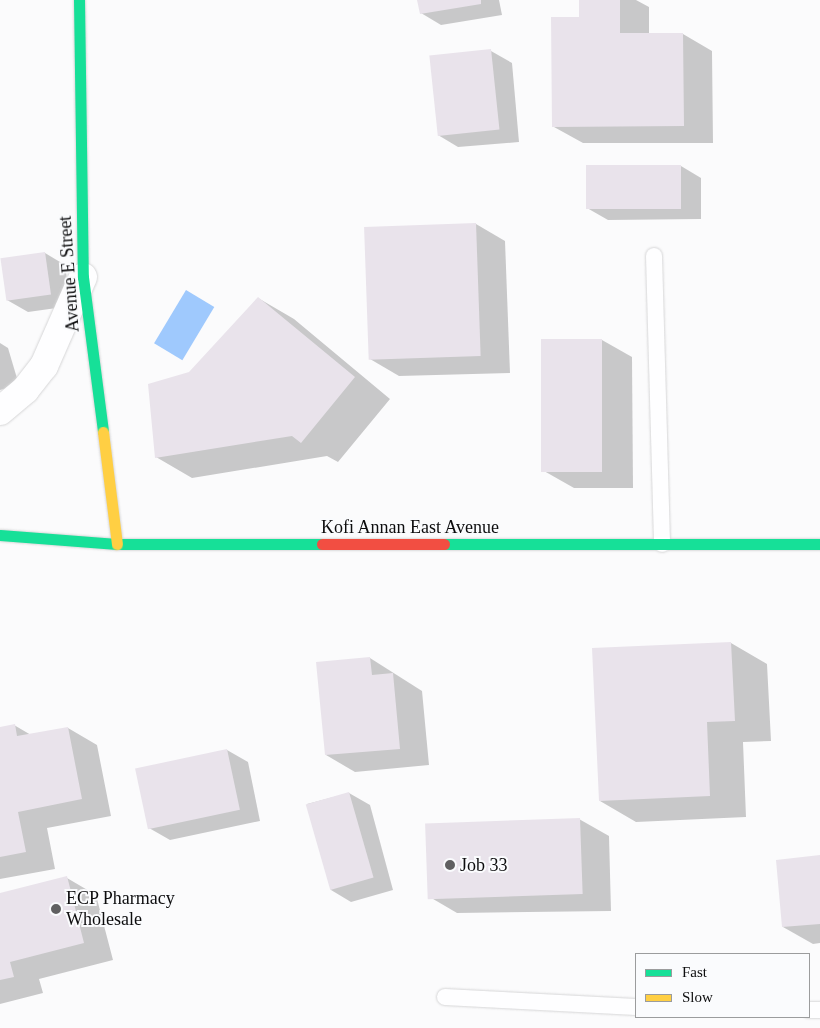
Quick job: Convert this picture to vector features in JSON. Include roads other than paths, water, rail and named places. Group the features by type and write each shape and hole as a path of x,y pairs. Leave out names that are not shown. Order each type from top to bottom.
{"street":[{"name":"Avenue E Street","path":"79,0 84,277 116,544"},
{"path":"0,411 25,390 44,366 84,277"},
{"name":"Kofi Annan East Avenue","path":"0,535 116,544 820,544"}],"lane":[{"path":"654,256 662,544"},
{"path":"445,997 635,1007"}],"water":[{"path":"186,290 214,307 182,360 154,343"}],"place":[{"name":"Job 33","path":"450,865"},
{"name":"ECP Pharmacy Wholesale","path":"56,909"}]}
